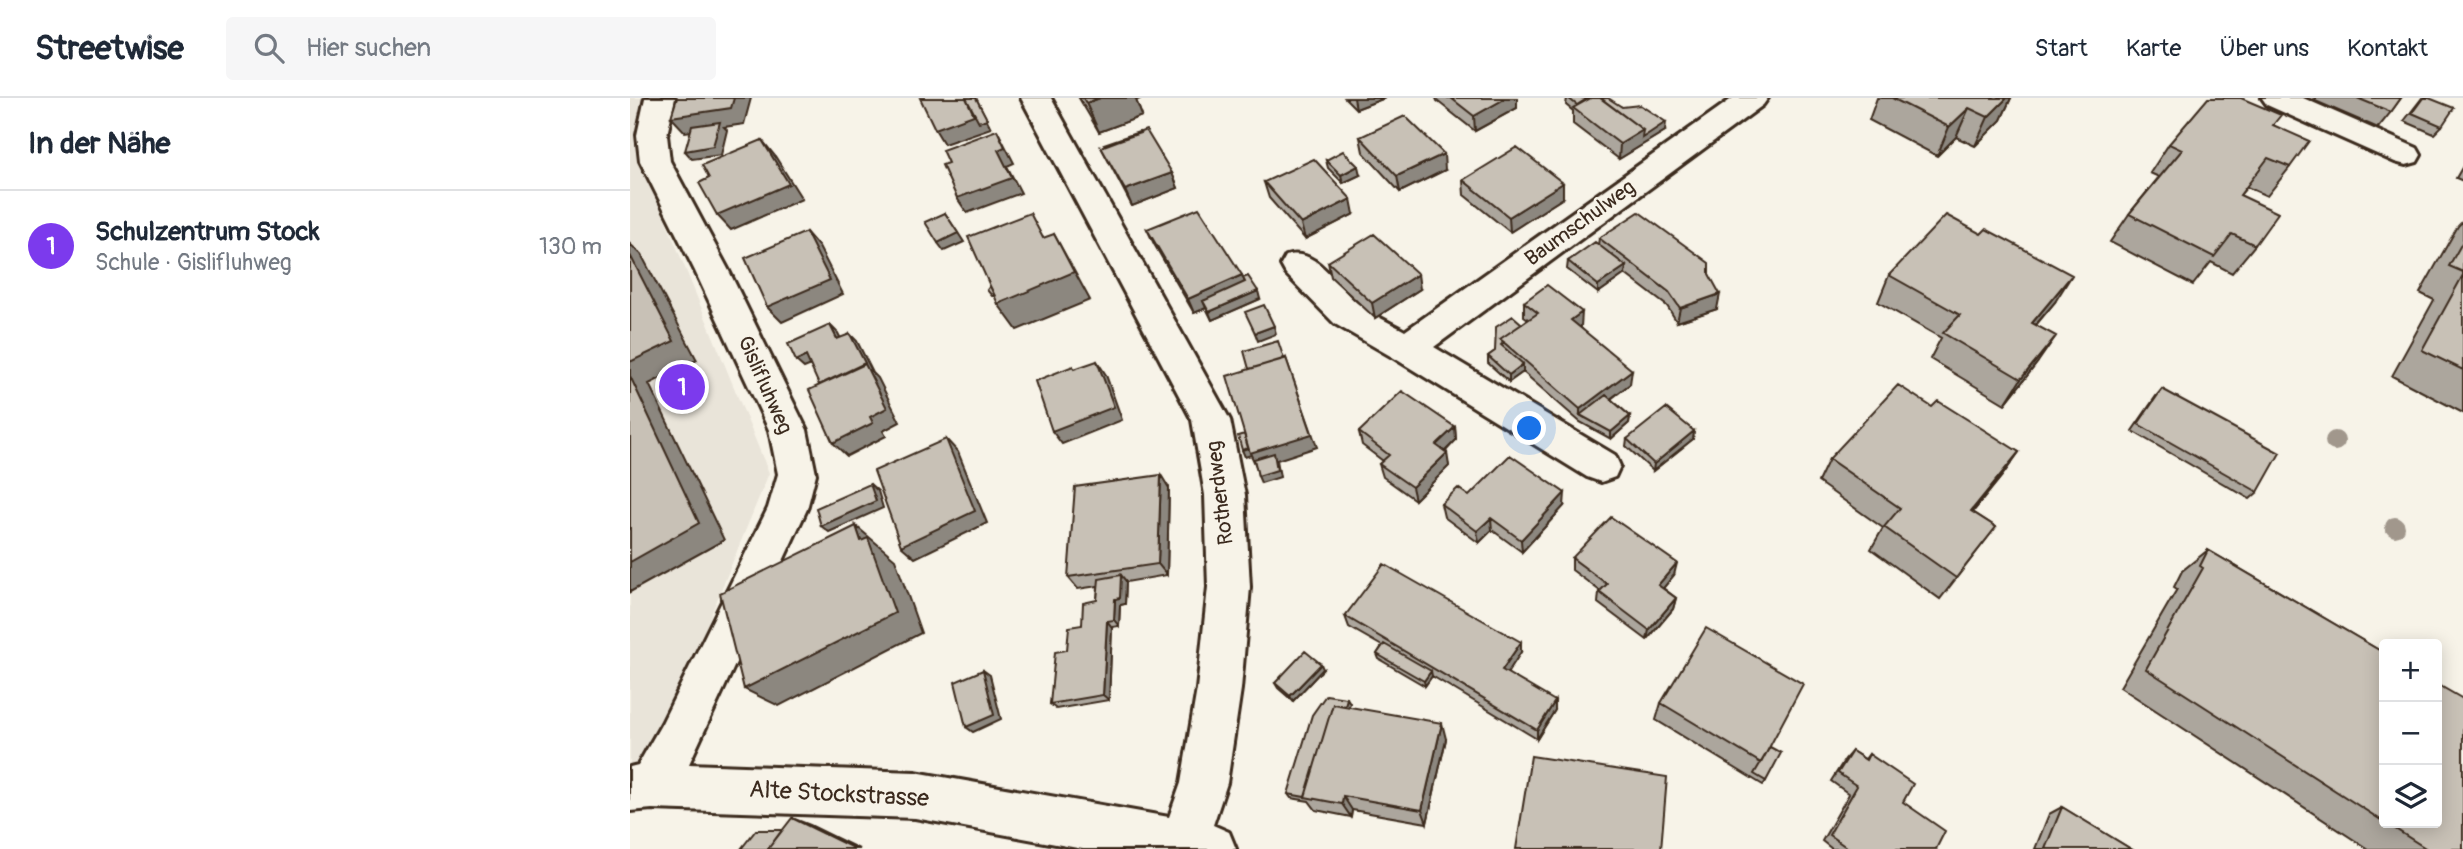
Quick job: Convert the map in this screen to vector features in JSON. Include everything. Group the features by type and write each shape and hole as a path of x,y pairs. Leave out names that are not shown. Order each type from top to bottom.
{"street":[{"name":"Gislifluhweg","path":"641,788 678,739 788,509 797,474 788,430 712,271 654,161 652,135 660,98"},
{"name":"Rotherdweg","path":"1036,98 1183,365 1210,420 1225,495 1229,587 1219,689 1204,783 1198,846"},
{"path":"2277,98 2406,155"},
{"name":"Baumschulweg","path":"1407,348 1732,102"},
{"path":"1298,265 1346,315 1407,348 1601,466"},
{"name":"Alte Stockstrasse","path":"641,788 915,795 1198,846"}],"shaded area":[{"path":"630,98 647,98 636,148 769,473 649,766 630,770"}],"building":[{"path":"677,98 734,98 731,108 671,117"},
{"path":"920,98 966,98 974,115 935,129"},
{"path":"966,98 976,98 987,119 979,122"},
{"path":"1083,98 1100,98 1086,103"},
{"path":"1451,98 1506,98 1474,116"},
{"path":"1568,98 1588,98 1577,105"},
{"path":"1591,98 1600,98 1643,130 1620,144 1573,108"},
{"path":"1892,98 2007,98 1988,117 1969,108 1949,127"},
{"path":"2208,98 2241,98 2281,115 2273,125 2309,141 2290,167 2268,158 2240,195 2278,213 2255,245 2232,234 2214,257 2129,214 2182,150 2169,144"},
{"path":"2357,98 2401,98 2391,112"},
{"path":"2423,98 2454,108 2442,126 2412,113"},
{"path":"1602,99 1622,107 1640,105 1666,122 1642,138 1643,130"},
{"path":"1405,116 1444,154 1397,176 1360,137"},
{"path":"720,122 713,146 685,151 692,126"},
{"path":"997,130 1005,147 998,150 1012,178 957,198 942,165 948,163 942,150"},
{"path":"1146,130 1172,173 1125,190 1101,147"},
{"path":"1139,132 1140,133 1104,144"},
{"path":"762,140 789,184 717,215 699,183 709,178 702,165"},
{"path":"1517,147 1563,183 1509,217 1463,180"},
{"path":"1343,151 1358,166 1341,175 1326,160"},
{"path":"1314,159 1351,199 1301,224 1264,182"},
{"path":"1199,208 1242,275 1188,299 1147,229"},
{"path":"1639,212 1709,263 1709,274 1720,294 1680,308 1669,292 1599,238"},
{"path":"945,213 958,233 938,243 925,222"},
{"path":"1030,213 1043,238 1054,234 1074,272 998,304 968,237"},
{"path":"1946,215 1981,234 1986,229 2072,275 2032,323 2056,336 2021,379 1943,333 1960,315 1889,275"},
{"path":"806,232 830,280 767,307 745,258"},
{"path":"1374,234 1418,274 1372,303 1328,262"},
{"path":"2463,241 2463,272 2449,266"},
{"path":"1595,242 1626,266 1598,285 1568,261"},
{"path":"630,255 674,341 630,362"},
{"path":"2463,275 2463,370 2422,350"},
{"path":"1248,276 1258,291 1209,312 1203,301 1245,282 1243,278"},
{"path":"1547,285 1582,312 1571,320 1632,370 1580,409 1500,339 1538,313 1524,302"},
{"path":"990,286 995,296 987,290"},
{"path":"1264,305 1274,326 1255,333 1245,312"},
{"path":"1513,316 1522,324 1500,339 1504,342 1501,345 1523,364 1509,375 1488,356 1495,351 1496,327"},
{"path":"830,325 837,339 850,334 865,363 819,385 806,356 796,361 788,344"},
{"path":"1278,341 1284,359 1249,369 1244,351"},
{"path":"1286,358 1312,434 1250,453 1227,376"},
{"path":"1097,361 1114,407 1052,431 1035,381 1073,366 1074,369"},
{"path":"865,364 887,408 870,417 873,423 833,443 809,390"},
{"path":"630,376 699,523 630,562"},
{"path":"1898,385 1932,407 1938,401 2019,452 1971,511 1996,527 1956,578 1884,527 1900,508 1829,459"},
{"path":"2162,389 2280,453 2258,492 2138,424"},
{"path":"1402,391 1455,427 1436,445 1447,453 1412,487 1379,464 1389,455 1359,432"},
{"path":"1606,395 1630,416 1611,432 1580,415"},
{"path":"1666,408 1694,431 1654,464 1627,439"},
{"path":"1244,434 1248,448 1242,450 1238,436"},
{"path":"946,439 975,511 901,546 874,471"},
{"path":"1274,453 1277,470 1258,476 1254,459"},
{"path":"1510,455 1565,493 1521,540 1491,518 1477,531 1441,504 1458,488 1469,496"},
{"path":"1161,475 1158,564 1068,577 1075,487"},
{"path":"870,484 876,501 821,526 816,508"},
{"path":"1611,517 1677,563 1658,585 1676,598 1649,630 1599,592 1607,584 1572,558"},
{"path":"856,526 861,541 868,538 895,613 744,689 720,593"},
{"path":"2208,550 2379,650 2379,819 2146,669 2203,568 2200,566"},
{"path":"1384,564 1521,642 1502,670 1555,701 1537,730 1345,616"},
{"path":"1121,575 1120,598 1115,599 1114,620 1107,621 1103,695 1050,704 1055,652 1067,650 1069,627 1082,625 1083,603 1097,600 1099,579"},
{"path":"1706,628 1803,684 1761,763 1661,703"},
{"path":"1384,644 1431,671 1424,681 1377,654"},
{"path":"1305,651 1321,664 1290,696 1275,683"},
{"path":"983,670 994,715 966,727 955,682"},
{"path":"2442,687 2463,699 2463,849 2427,849 2394,828 2442,828"},
{"path":"1326,695 1347,698 1345,706 1333,704 1305,797 1288,794 1312,715"},
{"path":"1333,704 1442,723 1422,810 1343,796 1342,804 1305,797"},
{"path":"1770,747 1781,753 1766,781 1754,774"},
{"path":"1852,751 1866,760 1869,754 1913,784 1903,802 1945,831 1936,849 1849,849 1829,835 1857,786 1838,773"},
{"path":"1531,756 1667,777 1661,849 1516,849"},
{"path":"2062,807 2131,849 2045,849"},
{"path":"792,818 855,849 768,849"},
{"path":"756,830 782,830 768,849 741,849"}],"place":[{"name":"Schulzentrum Stock","path":"682,387"}]}
